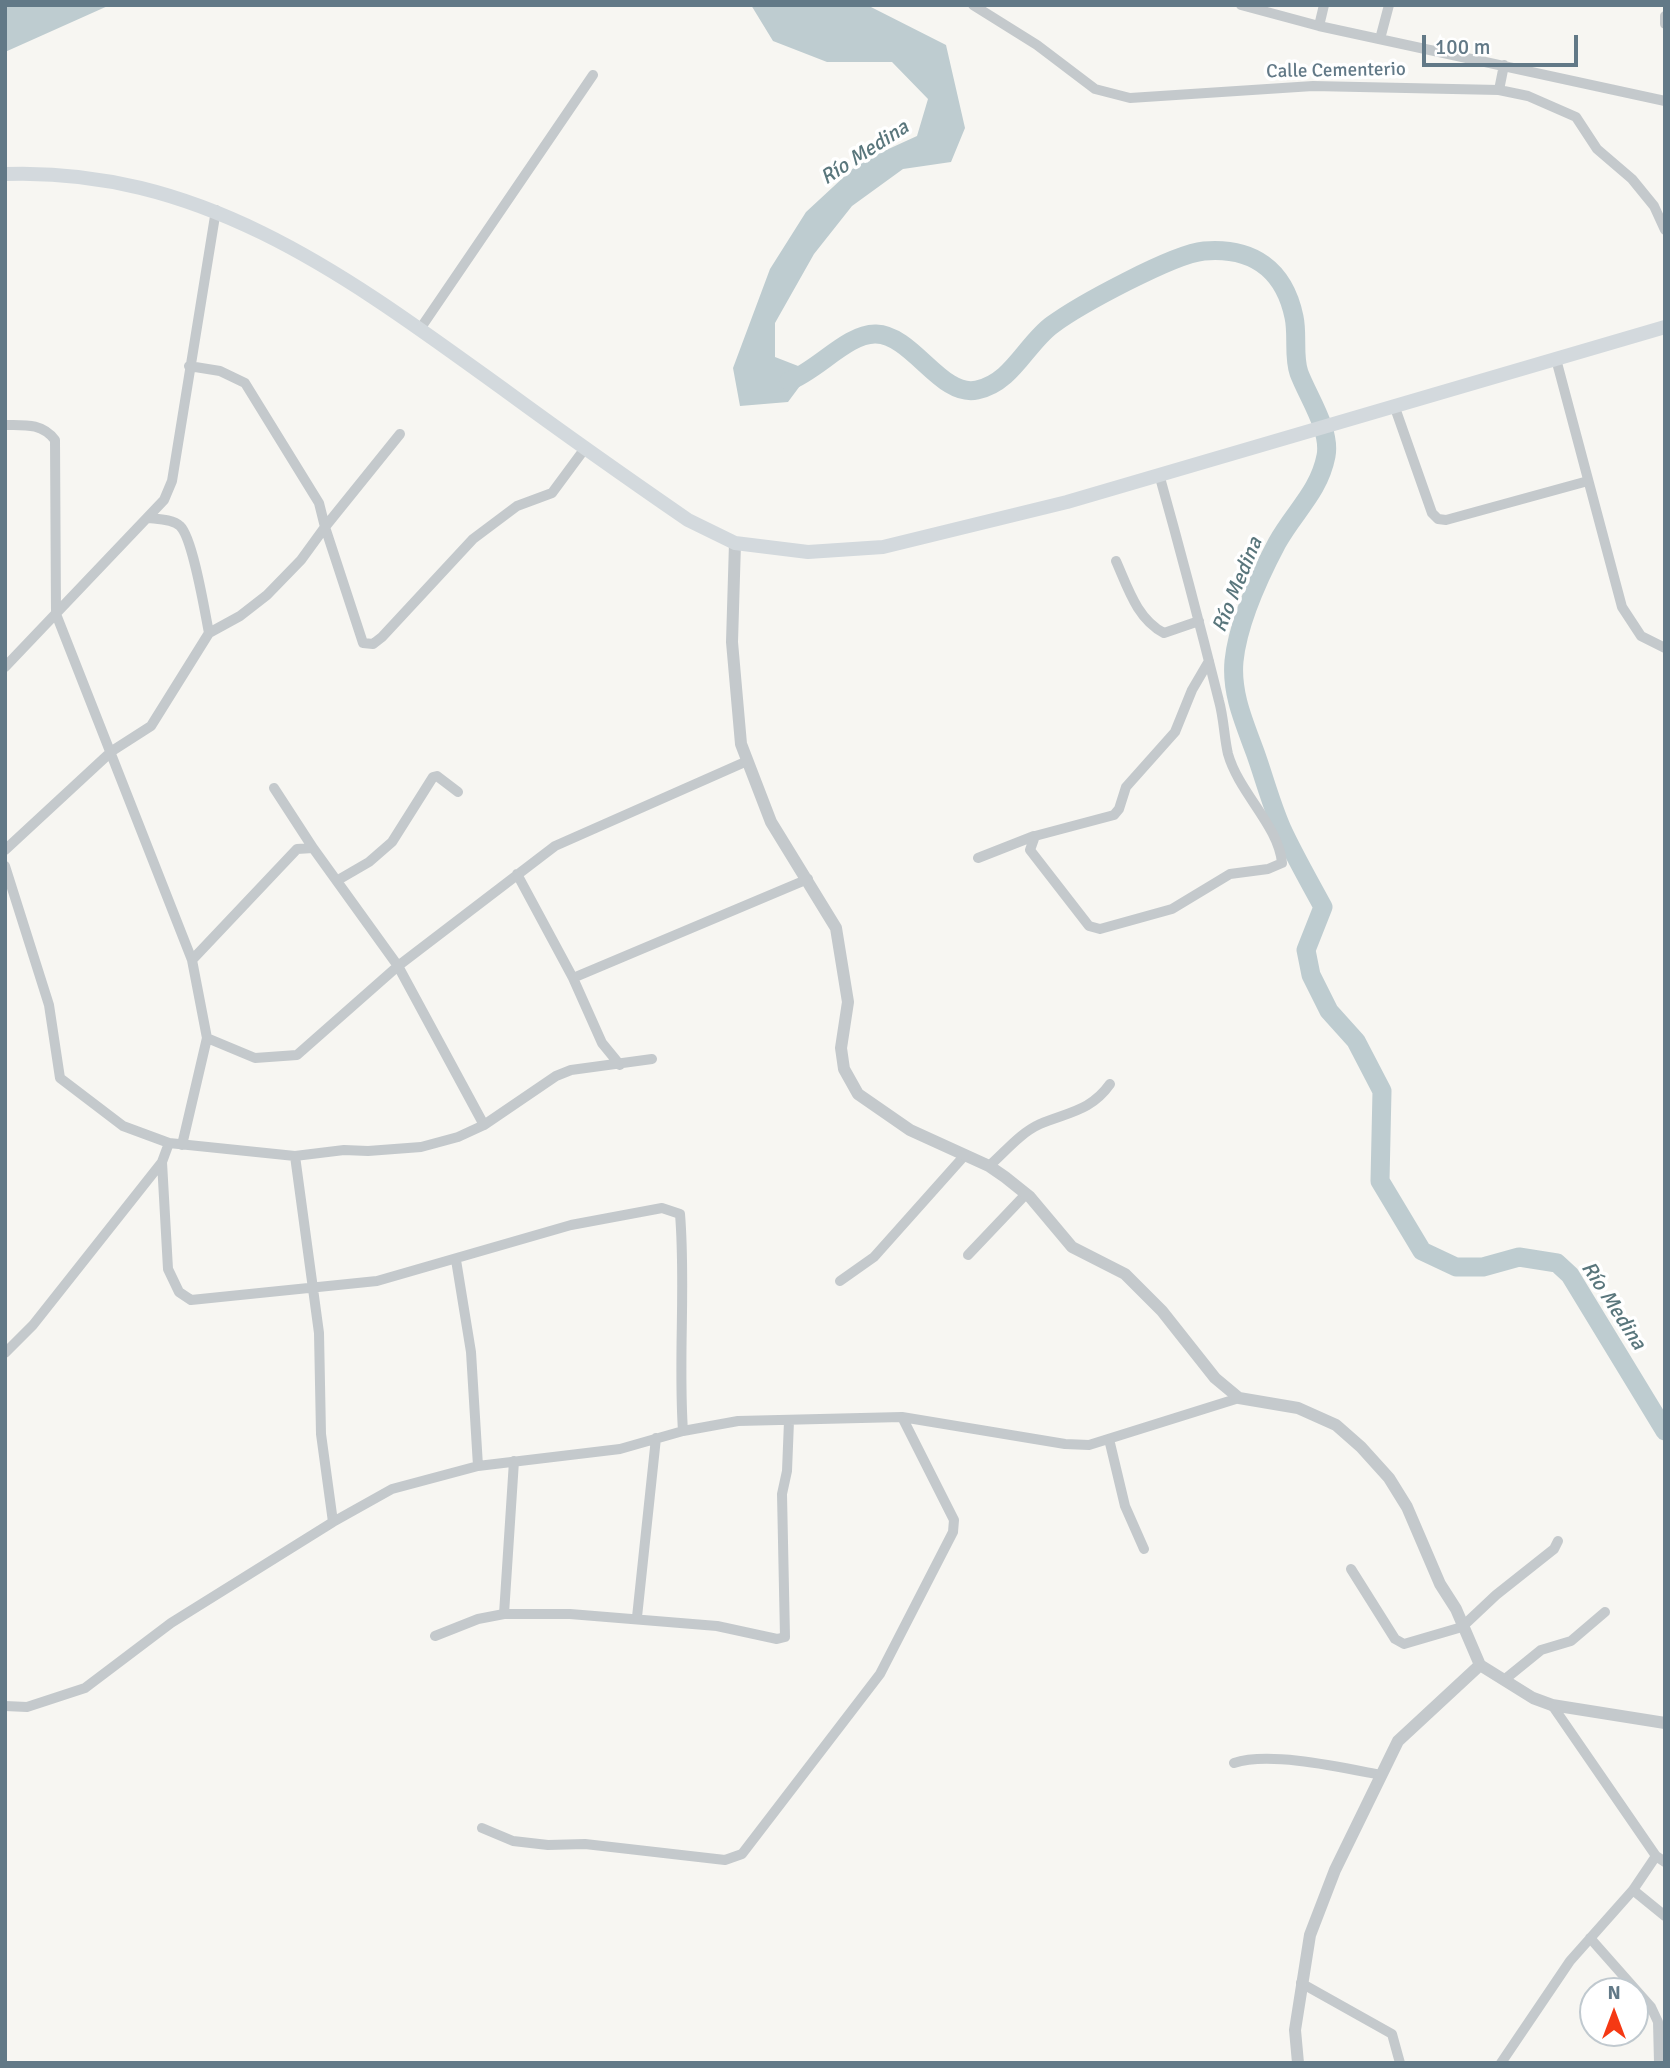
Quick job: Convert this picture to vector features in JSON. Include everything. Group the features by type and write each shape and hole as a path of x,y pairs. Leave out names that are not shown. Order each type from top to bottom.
{"main road":[{"path":"5,174 56,172 124,183 216,210 348,280 688,520 735,543 808,552 883,547 1067,502 1665,327"}],"street":[{"name":"Calle Cementerio","path":"973,5 1037,44 1095,89 1130,98 1313,86 1499,90 1528,96 1576,117 1597,149 1612,166 1632,179 1654,206 1665,230"},
{"path":"1241,5 1319,26 1665,101"},
{"path":"1319,26 1324,5"},
{"path":"1380,39 1389,5"},
{"path":"1665,16 1665,24"},
{"path":"1499,90 1504,65"},
{"path":"420,329 593,75"},
{"path":"5,667 164,500 172,481 216,210"},
{"path":"1556,359 1626,618 1641,636 1665,648"},
{"path":"189,366 220,371 245,383 319,503 362,643 373,644 473,539 517,506 552,493 586,447"},
{"path":"1394,405 1432,513 1438,519 1446,520 1588,481"},
{"path":"5,425 32,425 47,429 55,440 56,614 192,960 207,1038 182,1145"},
{"path":"5,850 112,751 151,726 209,633 240,616 267,595 301,560 400,434"},
{"path":"1035,836 1030,850 1089,926 1100,929 1172,909 1230,874 1268,869 1282,863 1281,848 1239,783 1231,763 1209,661 1159,474"},
{"path":"149,518 172,522 184,531 198,576 209,633"},
{"path":"735,543 732,642 745,762 772,822 836,928 848,1002 841,1048 844,1069 858,1094 910,1130 989,1166 1026,1194 1072,1247 1125,1274 1162,1311 1215,1378 1239,1398"},
{"path":"1116,561 1136,606 1152,627 1164,633 1199,621"},
{"path":"978,858 1035,836 1114,815 1119,809 1126,787 1175,732 1192,690 1209,661"},
{"path":"207,1038 255,1058 282,1059 297,1055 398,966 555,846 745,762"},
{"path":"338,880 369,862 391,842 433,777 437,776 458,792"},
{"path":"274,788 313,848 398,966 484,1125"},
{"path":"192,960 297,849 313,848"},
{"path":"5,866 46,995 60,1078 123,1126 169,1143 295,1156 344,1150 421,1147 458,1137 484,1125 556,1076 571,1070 652,1059"},
{"path":"517,874 573,978 602,1043 620,1065"},
{"path":"573,978 808,879"},
{"path":"989,1166 1021,1136 1040,1124 1081,1111 1101,1097 1110,1084"},
{"path":"5,1353 33,1325 162,1162 169,1143"},
{"path":"840,1281 874,1257 965,1155"},
{"path":"295,1156 319,1333 321,1434 333,1522"},
{"path":"162,1162 168,1269 179,1292 191,1300 377,1281 571,1225 662,1208 680,1214 683,1431"},
{"path":"968,1255 1026,1194"},
{"path":"456,1260 471,1352 478,1465"},
{"path":"5,1706 27,1707 85,1688 171,1623 333,1522 392,1489 478,1465 620,1449 683,1431 738,1421 902,1417 1065,1444 1089,1445 1239,1398 1298,1408 1336,1425 1361,1447 1389,1478 1407,1507 1480,1665 1552,1705 1665,1723"},
{"path":"482,1828 513,1841 548,1845 585,1844 725,1860 742,1854 880,1674 953,1532 954,1520 902,1417"},
{"path":"435,1636 478,1619 504,1614 637,1617 717,1626 778,1639 785,1637 782,1494 787,1471 789,1421"},
{"path":"637,1617 656,1438"},
{"path":"1109,1440 1125,1506 1144,1549"},
{"path":"504,1614 514,1461"},
{"path":"1351,1569 1395,1639 1404,1644 1462,1627 1496,1595 1554,1549 1558,1541"},
{"path":"1504,1680 1541,1650 1572,1641 1605,1612"},
{"path":"1298,2063 1296,2029 1301,1983 1315,1922 1335,1870 1398,1741 1480,1665"},
{"path":"1501,2063 1570,1961 1661,1859 1552,1705"},
{"path":"1234,1763 1254,1759 1381,1775"},
{"path":"1633,1889 1665,1916"},
{"path":"1590,1938 1651,2007 1658,2022 1659,2063"},
{"path":"1301,1983 1392,2034 1400,2063"}],"shaded area":[{"path":"5,5 110,5 5,52"},
{"path":"751,5 867,5 946,45 965,128 951,162 903,169 852,206 814,254 775,323 775,357 811,371 788,402 740,406 733,368 770,269 806,212 860,162 917,136 928,99 892,62 827,62 773,41"}],"waterway":[{"name":"Río Medina","path":"789,381 855,340 876,334 902,344 951,385 964,390 977,390 1000,380 1043,333 1065,316 1171,261 1204,251 1237,253 1251,257 1274,274 1289,300 1295,324 1297,366 1318,414 1327,446 1318,480 1277,543 1250,600 1236,646 1234,684 1278,820 1323,907 1306,950 1311,975 1329,1011 1356,1041 1382,1091 1380,1181 1422,1251 1456,1267 1483,1267 1519,1257 1557,1263 1570,1275 1665,1431"}]}
